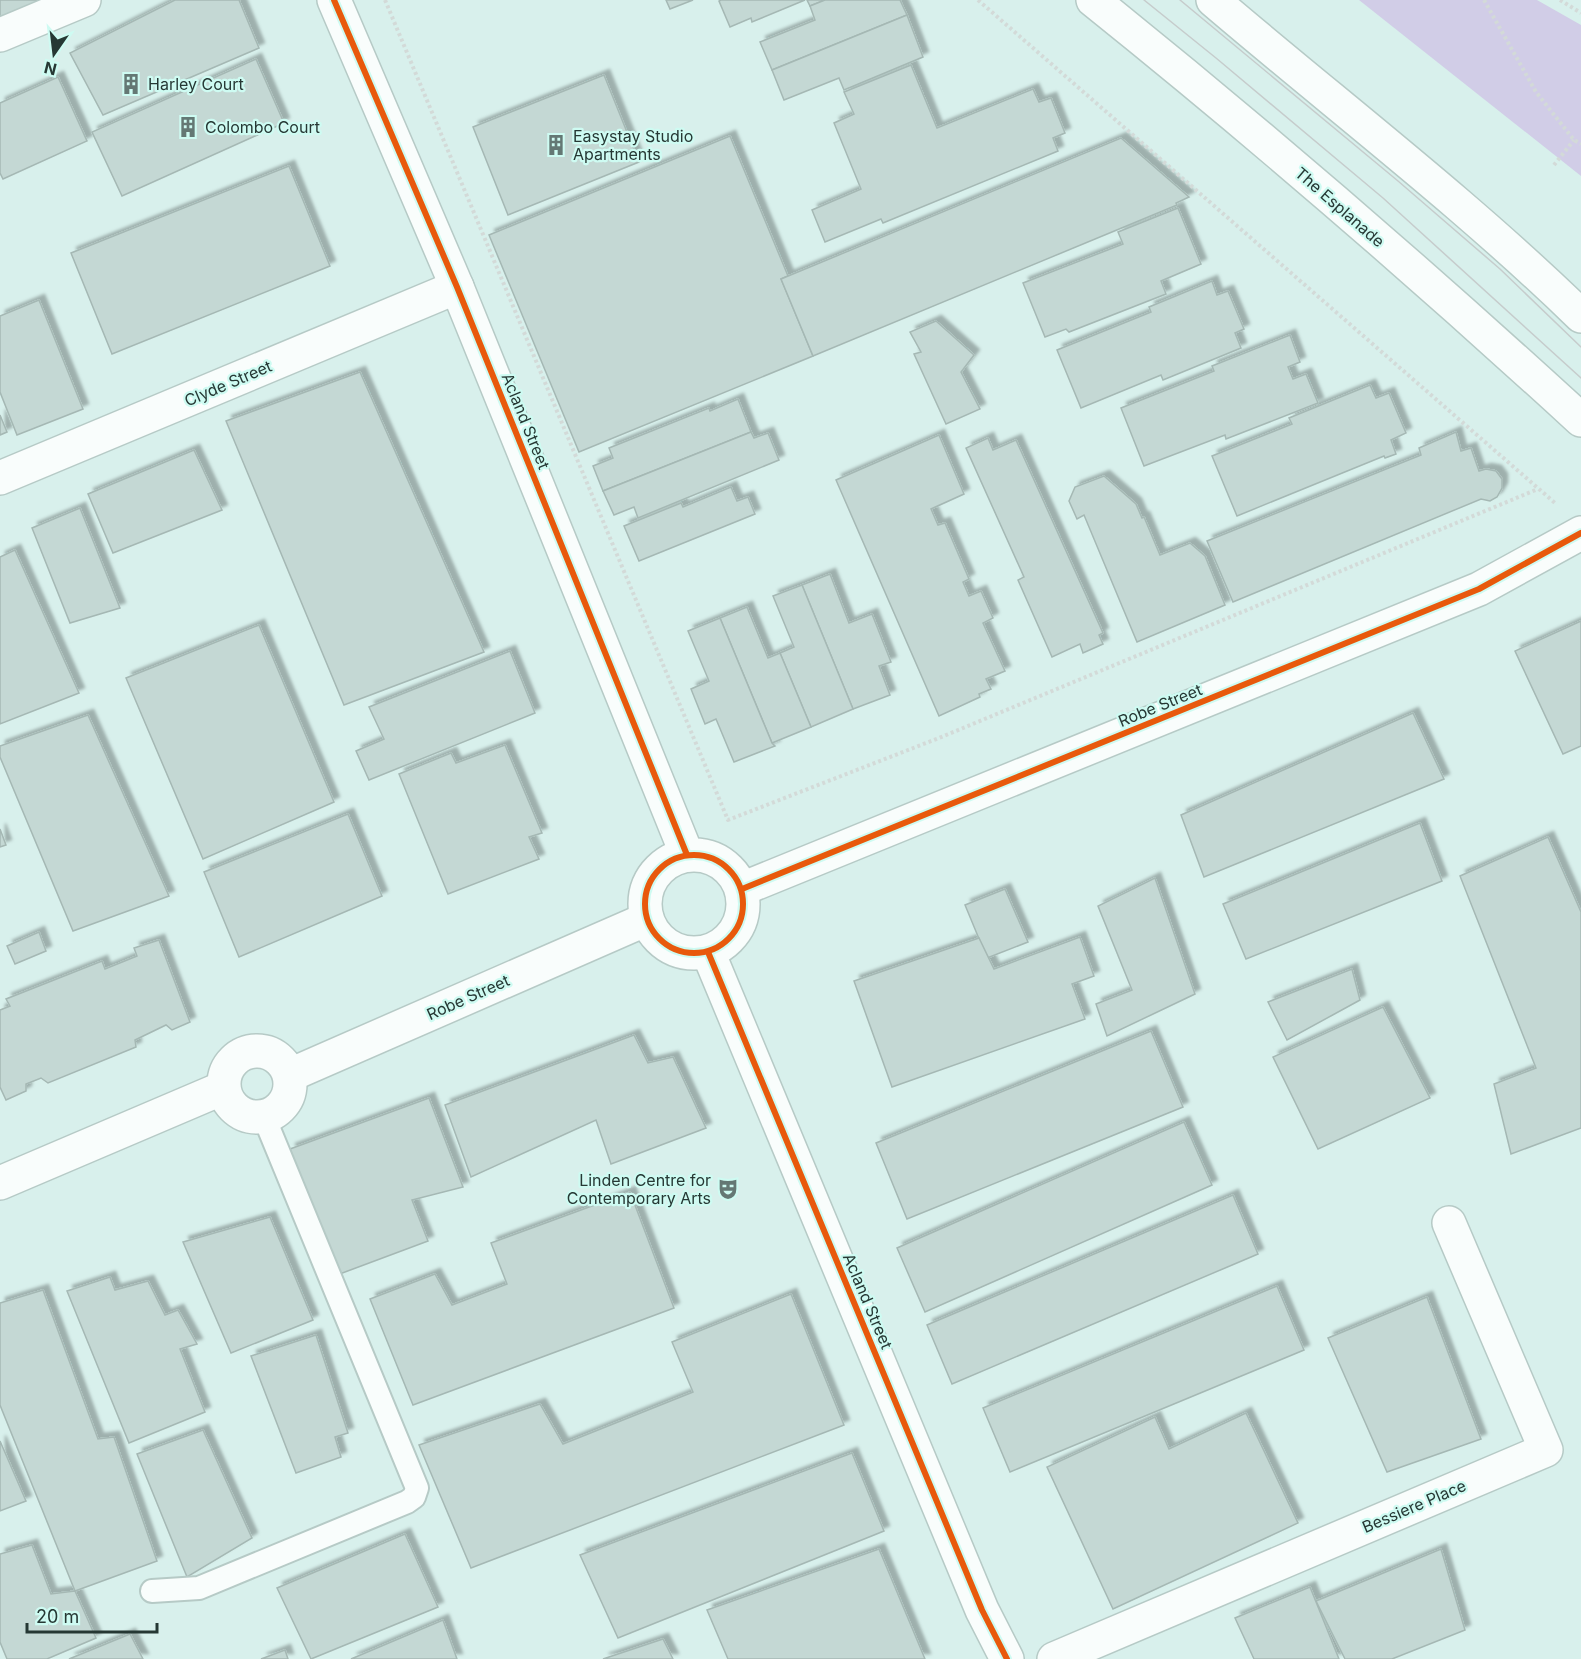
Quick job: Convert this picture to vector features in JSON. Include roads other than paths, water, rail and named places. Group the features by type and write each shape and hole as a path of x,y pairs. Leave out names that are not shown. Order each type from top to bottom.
{"street":[{"path":"0,35 84,0"},
{"name":"Acland Street","path":"334,0 457,287 687,855"},
{"name":"The Esplanade","path":"1093,0 1249,128 1444,297 1581,420"},
{"path":"1213,0 1466,211 1581,316"},
{"name":"Clyde Street","path":"0,478 457,287"},
{"name":"Robe Street","path":"742,889 1479,589 1581,533"},
{"path":"702,854 715,858 736,876 742,889 744,905 741,920 734,934 722,945 708,952 678,951 664,944 654,933 647,919 644,905 646,891 652,878 673,858 687,855 702,854"},
{"name":"Robe Street","path":"290,1075 647,919"},
{"name":"Acland Street","path":"708,952 978,1599 1007,1659"},
{"path":"251,1051 267,1052 281,1061 290,1075 289,1094 280,1109 264,1118 250,1117 237,1112 228,1101 223,1088 226,1071 235,1058 251,1051"},
{"path":"0,1183 223,1088"},
{"name":"Bessiere Place","path":"1054,1659 1546,1450 1449,1223"}],"lane":[{"path":"152,1591 199,1588 407,1502 414,1497 417,1488 264,1118"}],"tram line":[{"path":"1144,0 1383,198 1581,378"},
{"path":"1180,0 1500,269 1581,347"}],"place":[{"name":"Harley Court","path":"131,84"},
{"name":"Colombo Court","path":"188,127"},
{"name":"Easystay Studio Apartments","path":"556,145"},
{"name":"Linden Centre for Contemporary Arts","path":"728,1189"}]}
